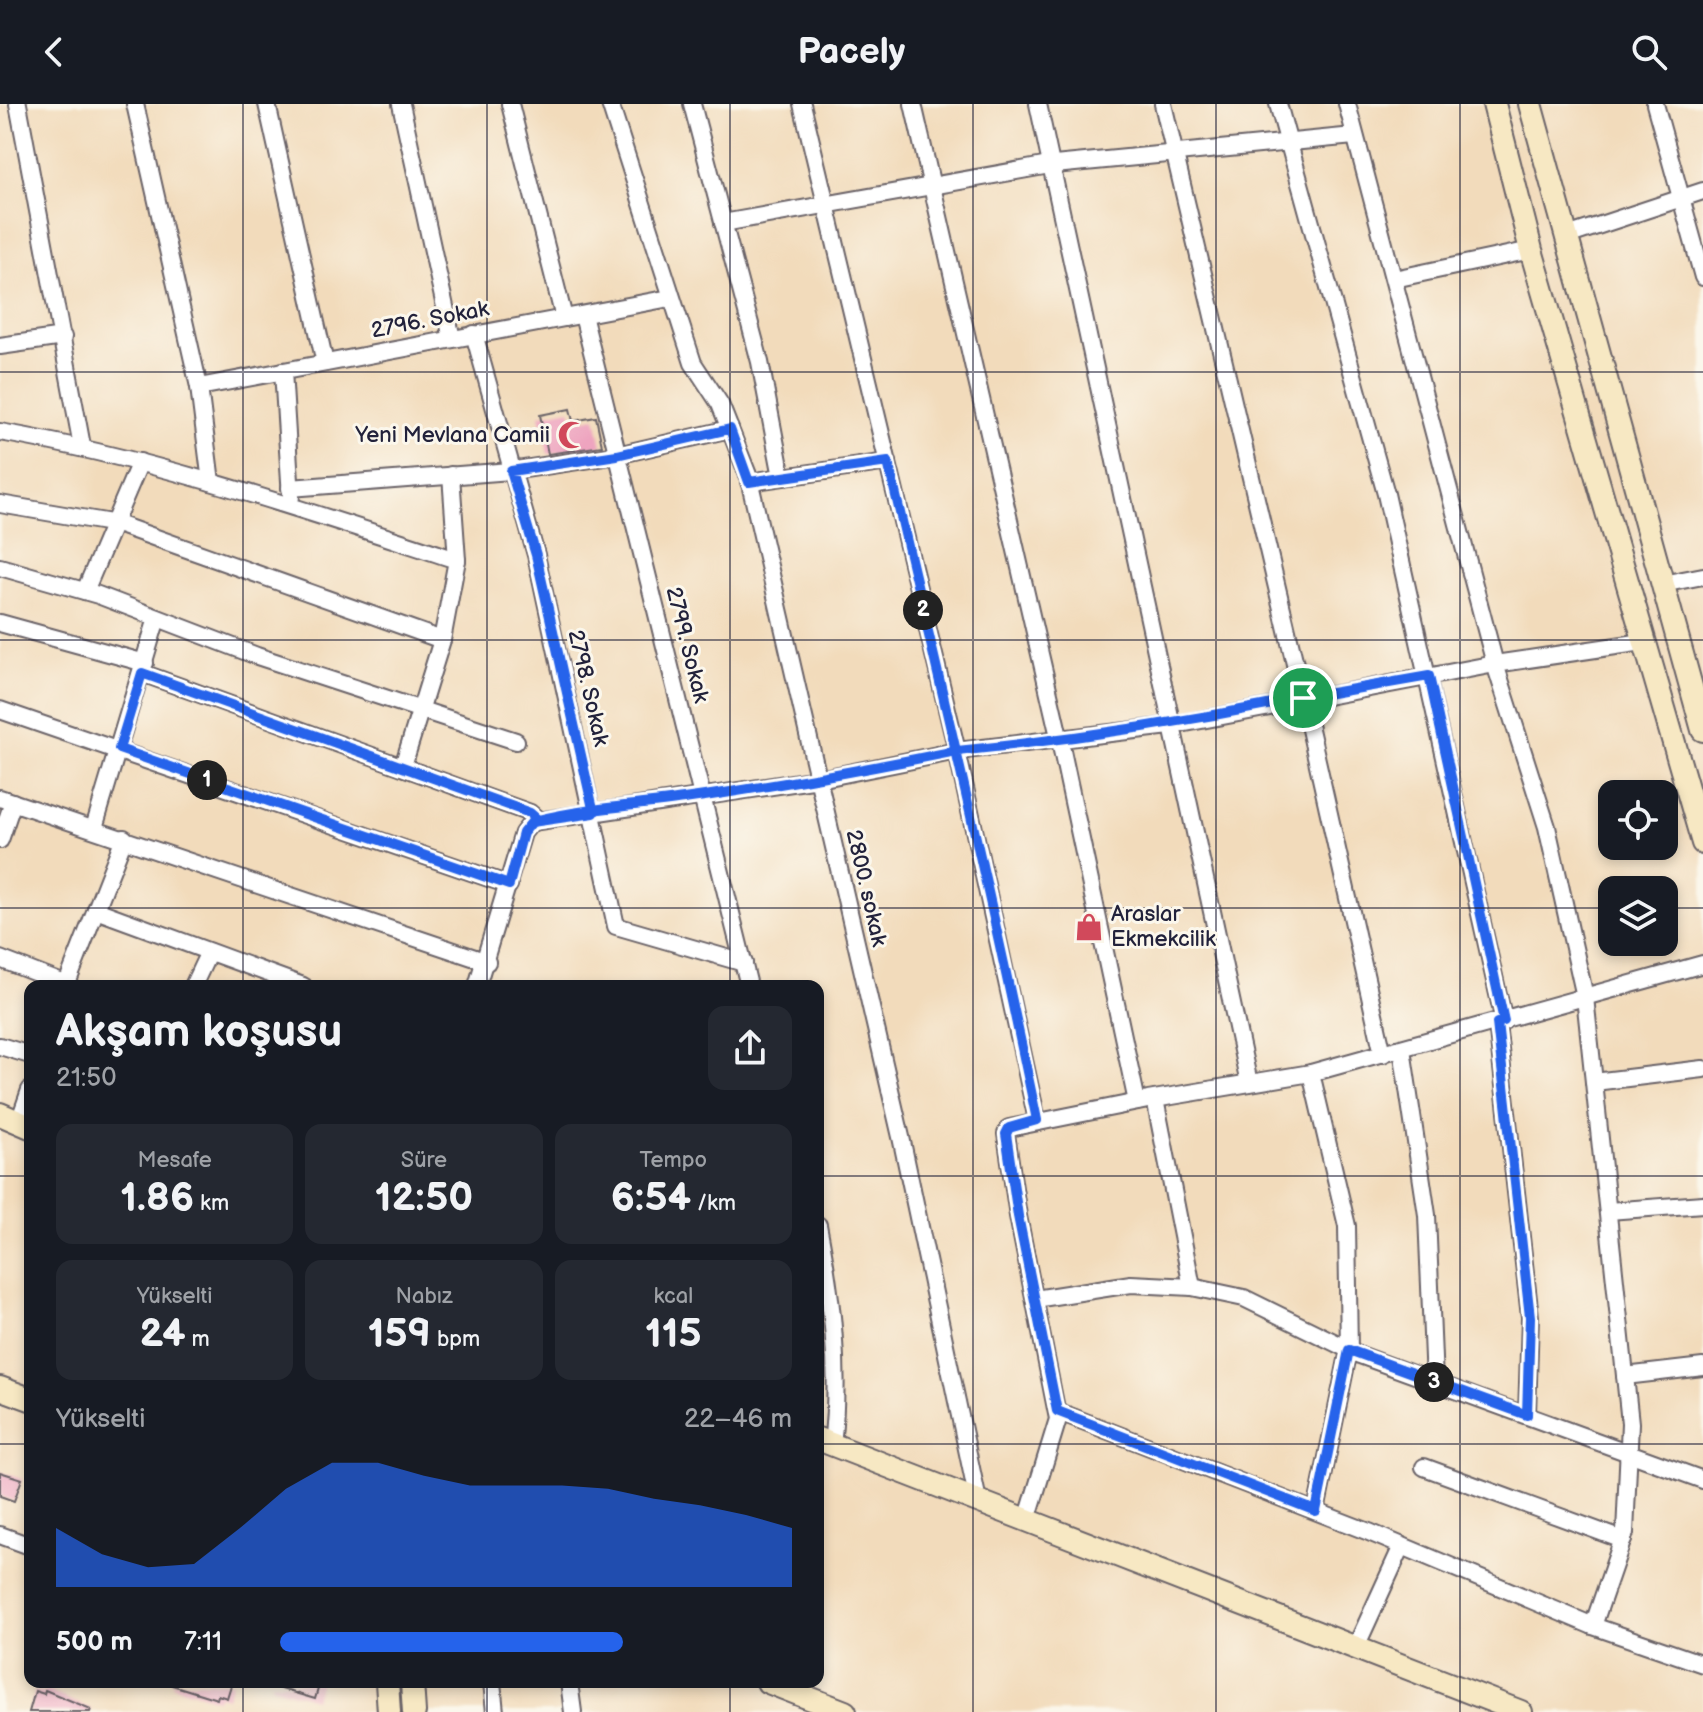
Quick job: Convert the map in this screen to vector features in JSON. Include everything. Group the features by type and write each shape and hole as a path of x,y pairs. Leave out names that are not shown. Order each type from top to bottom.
{"main road":[{"path":"1494,104 1531,250 1703,843"},
{"path":"1530,104 1564,237 1702,719"},
{"path":"0,1388 24,1397"},
{"path":"825,1442 1521,1712"},
{"path":"387,1688 389,1712"},
{"path":"412,1688 414,1712"},
{"path":"783,1688 845,1712"}],"street":[{"path":"18,104 82,446"},
{"path":"135,104 199,387 211,482"},
{"path":"267,104 325,363"},
{"path":"401,104 452,339"},
{"path":"510,104 564,318"},
{"name":"2800. sokak","path":"610,104 693,363 720,404 749,482 926,1251 978,1501"},
{"path":"692,104 760,362 782,477"},
{"path":"802,104 957,751 1037,1120"},
{"path":"913,104 1060,741 1137,1102"},
{"path":"1038,104 1249,1083"},
{"path":"1163,104 1383,1054"},
{"path":"1278,104 1386,494 1429,676 1500,1022 1530,1317 1527,1415"},
{"path":"1347,104 1495,664 1547,827 1585,997 1625,1376 1630,1452 1623,1540 1593,1626"},
{"path":"1655,104 1703,277"},
{"path":"723,223 1051,166 1354,136"},
{"path":"1564,237 1703,191"},
{"path":"1394,279 1531,250"},
{"name":"2796. Sokak","path":"199,387 670,298"},
{"name":"2799. Sokak","path":"583,315 748,980"},
{"name":"2798. Sokak","path":"474,334 536,555 616,926 744,963"},
{"path":"0,346 63,337"},
{"path":"283,371 291,506"},
{"path":"290,488 511,471 617,455 730,429"},
{"path":"0,432 82,446 140,462 291,506 457,560"},
{"path":"85,591 140,462"},
{"path":"749,482 888,462"},
{"path":"403,766 442,640 457,560 451,475"},
{"path":"0,504 112,523 442,640"},
{"path":"0,567 85,591 257,656 516,741"},
{"path":"1662,584 1703,576"},
{"path":"94,828 157,618"},
{"path":"0,623 144,668 530,813 538,820"},
{"path":"480,980 523,833 538,820 819,779 957,751 1170,726 1303,698 1643,642"},
{"path":"0,710 509,885"},
{"path":"0,840 6,800 487,962"},
{"path":"69,980 124,838"},
{"path":"96,910 286,980"},
{"path":"196,980 209,952"},
{"path":"0,959 52,980"},
{"path":"1027,1520 1058,1419 1006,1134 1009,1128 1037,1120 1311,1073 1703,964"},
{"path":"0,1046 24,1053"},
{"path":"1402,1049 1427,1215 1434,1382"},
{"path":"1594,1082 1703,1069"},
{"path":"1311,1073 1347,1226 1349,1350 1316,1511"},
{"path":"1155,1099 1192,1287"},
{"path":"1608,1211 1703,1204"},
{"path":"824,1256 832,1297 835,1421 825,1442"},
{"path":"1035,1299 1131,1284 1192,1287 1244,1298 1349,1350 1703,1480"},
{"path":"1625,1376 1703,1367"},
{"path":"1057,1411 1316,1511 1593,1626 1703,1664"},
{"path":"1424,1467 1623,1540"},
{"path":"0,1535 24,1544"},
{"path":"1355,1649 1402,1546"},
{"path":"493,1688 495,1712"},
{"path":"570,1688 573,1712"}],"building":[{"name":"Yeni Mevlana Camii","path":"570,409 573,421 596,417 602,446 548,454 540,415"},
{"path":"0,1472 22,1479 14,1501 0,1496"},
{"path":"182,1688 230,1688 227,1698 218,1695 217,1699"},
{"path":"278,1688 318,1688 315,1699"},
{"path":"45,1690 91,1709 90,1712 29,1712 35,1691 44,1694"}],"place":[{"name":"Yeni Mevlana Camii","path":"572,435"},
{"name":"Araslar Ekmekcilik","path":"1089,927"}],"route":[{"path":"1303,698 1170,726 957,751 819,779 594,813 547,818 538,820 530,813 142,673 119,749 509,885 523,833 532,822 594,813 536,555 511,471 617,455 730,429 749,482 888,462 957,751 1037,1120 1009,1128 1006,1134 1018,1216 1057,1411 1316,1511 1349,1350 1527,1415 1530,1317 1497,1023 1504,1021 1429,676 1303,698"}]}
